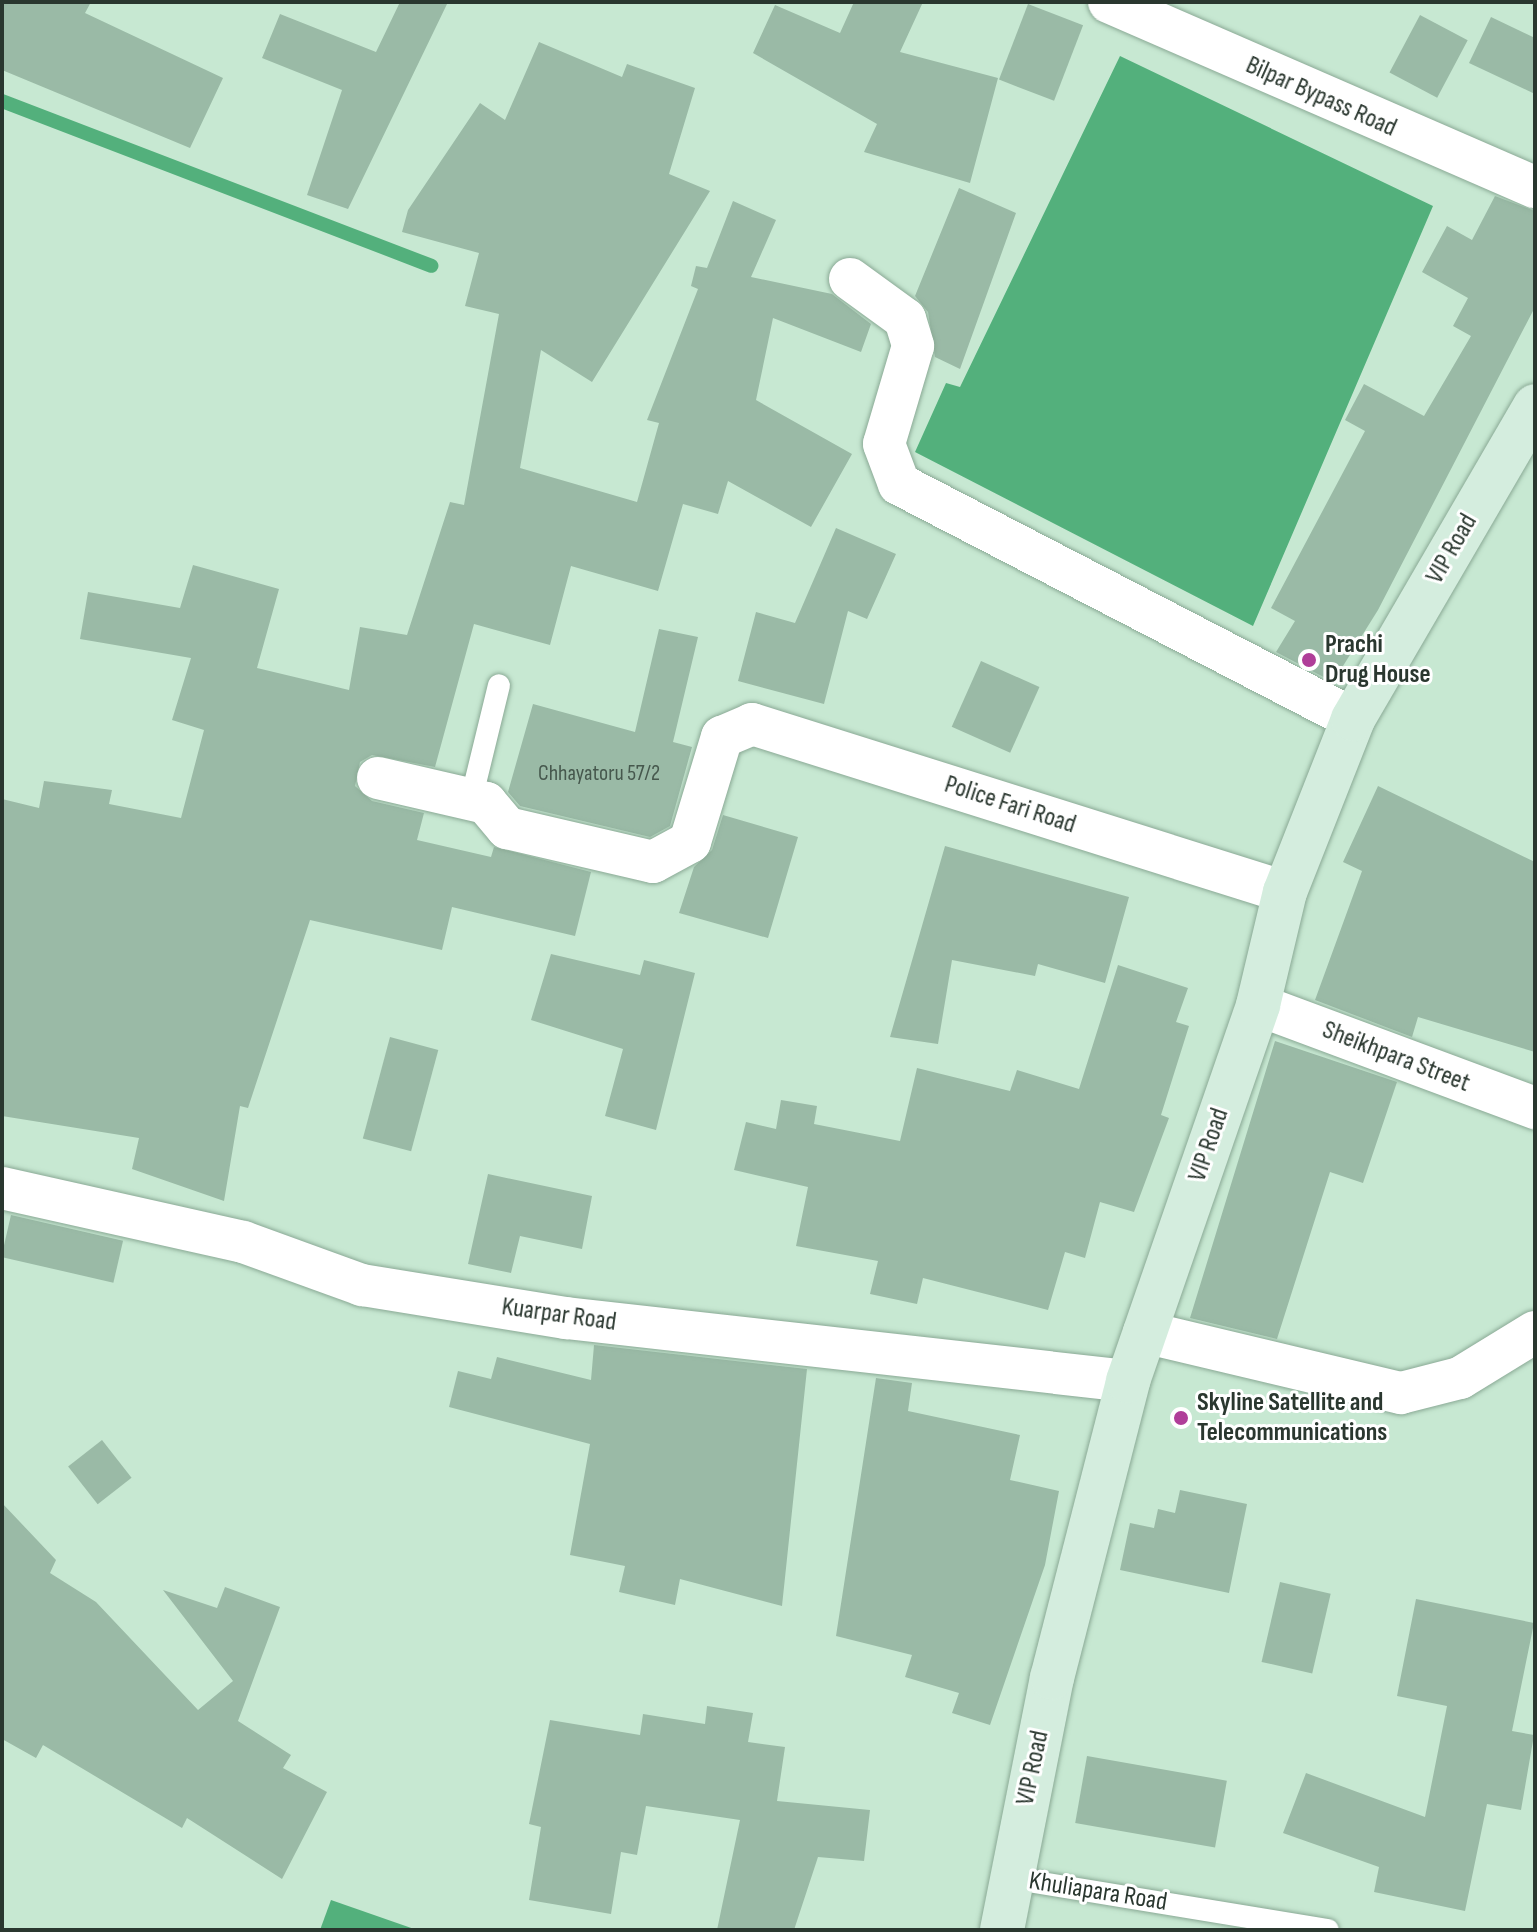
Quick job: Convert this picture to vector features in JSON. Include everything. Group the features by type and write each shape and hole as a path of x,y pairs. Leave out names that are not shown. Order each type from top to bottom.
{"street":[{"name":"Bilpar Bypass Road","path":"1109,2 1535,187"},
{"path":"850,279 905,319 913,346 884,444 899,484 1353,719"},
{"name":"VIP Road","path":"1002,1930 1010,1878 1128,1381 1258,1005 1285,892 1353,719 1532,420"},
{"name":"Police Fari Road","path":"471,800 486,803 507,828 663,861 690,842 722,737 735,727 752,724 1285,892"},
{"path":"378,778 471,800"},
{"name":"Sheikhpara Street","path":"1258,1005 1535,1108"},
{"name":"Kuarpar Road","path":"2,1188 243,1242 362,1285 566,1318 1128,1381"},
{"path":"1144,1332 1401,1393 1460,1378 1535,1332"}],"lane":[{"path":"471,800 499,685"},
{"name":"Khuliapara Road","path":"1010,1878 1328,1930"}],"shaded area":[{"path":"1120,56 1433,206 1253,626 915,452 946,383 960,387"},
{"path":"331,1900 417,1930 320,1930"}],"building":[{"path":"2,2 91,2 85,13 223,78 190,148 2,70"},
{"path":"400,2 448,2 348,209 307,195 342,90 262,58 280,14 376,52"},
{"path":"854,2 923,2 900,52 998,78 970,183 864,152 877,124 753,53 775,5 840,33"},
{"path":"1028,4 1083,25 1054,101 999,80"},
{"path":"1420,15 1468,40 1437,98 1389,72"},
{"path":"1491,17 1535,38 1535,94 1469,63"},
{"path":"539,42 622,77 627,64 695,88 669,174 710,191 592,382 541,350 520,468 637,502 659,423 647,420 698,289 691,286 696,266 707,268 733,201 776,220 751,277 832,294 871,324 861,352 773,318 756,400 852,454 811,527 728,481 718,514 683,504 658,591 571,566 550,645 474,624 435,767 372,755 360,762 355,786 372,801 424,813 417,840 491,857 494,847 591,872 575,936 452,907 442,950 310,920 248,1108 240,1106 224,1201 132,1169 139,1138 2,1116 2,799 39,808 44,781 112,790 109,804 181,818 204,730 172,720 191,658 80,639 88,592 180,608 193,565 279,589 257,668 349,690 360,627 407,635 450,502 464,505 499,314 465,306 479,253 402,232 408,210 480,103 505,120"},
{"path":"959,188 1016,213 960,369 935,357 928,312 915,296"},
{"path":"1495,196 1535,211 1535,307 1378,610 1333,682 1276,652 1295,621 1271,608 1365,431 1345,420 1364,384 1424,416 1471,336 1453,326 1468,298 1422,272 1447,226 1472,240"},
{"path":"836,528 896,554 867,619 848,611 824,704 738,681 756,612 795,623"},
{"path":"659,629 698,637 673,742 692,747 670,826 650,837 520,806 508,792 533,704 635,732"},
{"path":"981,661 1039,687 1010,753 952,727"},
{"path":"1378,786 1535,862 1535,1052 1418,1017 1412,1037 1315,1000 1362,871 1343,862"},
{"path":"723,815 798,837 768,938 679,913 694,867 712,850"},
{"path":"945,846 1129,897 1105,983 1038,964 1035,976 952,960 938,1044 890,1037"},
{"path":"551,954 640,975 644,960 695,973 656,1130 605,1116 623,1049 531,1020"},
{"path":"1118,965 1188,988 1176,1022 1189,1026 1161,1115 1169,1118 1134,1212 1100,1202 1085,1258 1065,1252 1048,1310 923,1278 917,1304 870,1294 878,1261 796,1246 808,1187 734,1170 746,1122 776,1129 781,1100 817,1106 814,1124 900,1141 917,1068 1010,1091 1017,1070 1079,1089"},
{"path":"390,1037 438,1050 411,1151 363,1138"},
{"path":"1275,1041 1397,1082 1363,1183 1330,1172 1277,1339 1190,1318"},
{"path":"488,1174 592,1196 582,1249 520,1236 511,1273 468,1264"},
{"path":"11,1215 123,1241 113,1283 2,1257"},
{"path":"594,1345 807,1369 782,1606 680,1579 675,1605 619,1592 625,1566 570,1555 590,1444 449,1407 458,1371 491,1379 497,1357 591,1380"},
{"path":"876,1378 912,1383 908,1411 1020,1435 1010,1480 1059,1491 1045,1565 990,1725 952,1713 959,1693 905,1677 912,1655 836,1636"},
{"path":"102,1440 132,1478 98,1504 68,1466"},
{"path":"1180,1490 1247,1504 1229,1593 1120,1570 1130,1523 1154,1528 1158,1509 1175,1513"},
{"path":"2,1503 56,1560 50,1573 96,1602 198,1710 233,1681 163,1590 217,1608 225,1587 280,1607 238,1721 291,1755 283,1768 327,1792 282,1879 187,1818 182,1828 43,1745 36,1758 2,1739"},
{"path":"1280,1582 1331,1594 1312,1674 1262,1662"},
{"path":"1416,1599 1534,1623 1512,1731 1534,1735 1521,1810 1487,1804 1465,1911 1374,1892 1379,1867 1283,1833 1306,1773 1425,1817 1447,1706 1397,1696"},
{"path":"707,1706 753,1713 748,1742 785,1747 777,1801 870,1810 864,1861 818,1857 794,1930 717,1930 740,1820 646,1806 637,1855 621,1852 611,1914 529,1900 541,1827 529,1824 550,1720 640,1735 643,1714 705,1724"},
{"path":"1087,1756 1227,1781 1215,1848 1075,1823"}],"waterway":[{"path":"2,101 431,266"}],"place":[{"name":"Prachi Drug House","path":"1309,660"},
{"name":"Skyline Satellite and Telecommunications","path":"1181,1418"}]}
